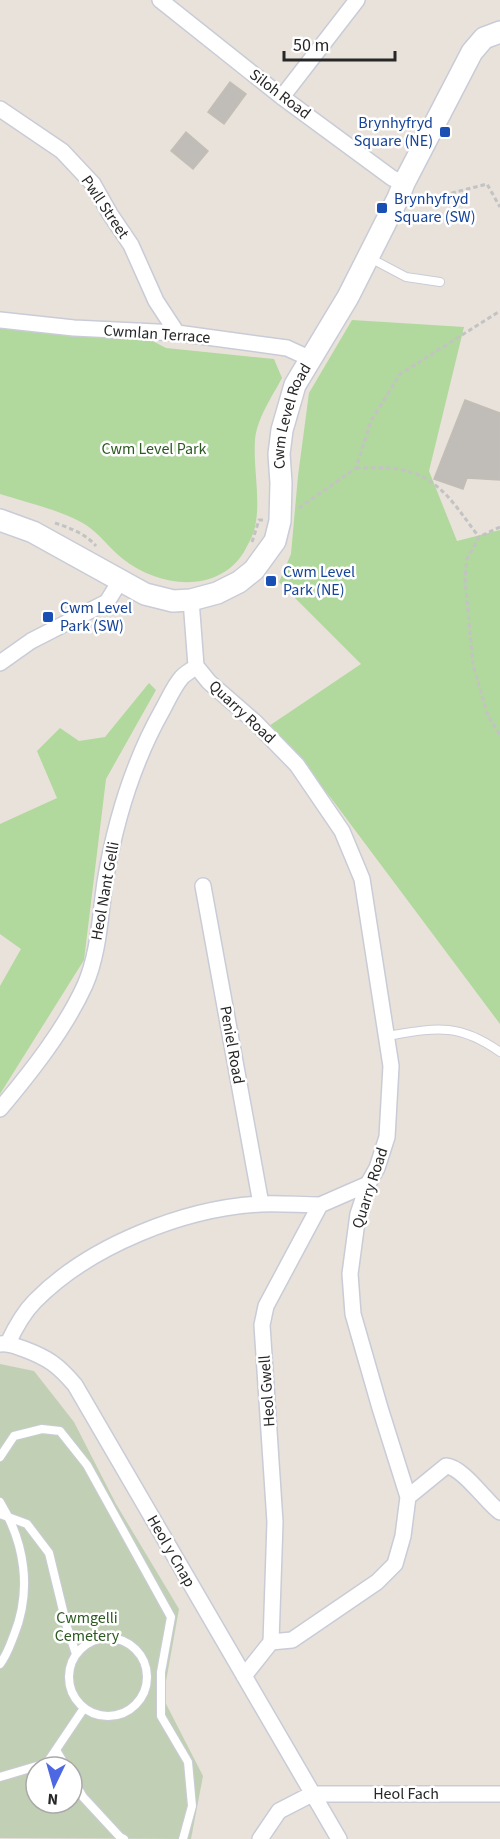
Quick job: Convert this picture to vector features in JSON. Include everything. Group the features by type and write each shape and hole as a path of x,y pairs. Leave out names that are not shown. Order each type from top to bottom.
{"street":[{"name":"Siloh Road","path":"160,0 282,97 392,178 401,190"},
{"path":"282,97 357,0"},
{"name":"Cwm Level Road","path":"0,520 33,532 145,594 173,601 191,600 217,593 239,582 254,570 275,542 280,520 279,454 282,430 295,385 348,297 472,51 484,38 500,32"},
{"name":"Pwll Street","path":"0,109 62,151 93,184 131,245 156,301 177,333"},
{"name":"Cwmlan Terrace","path":"0,320 74,328 177,333 287,348 311,359"},
{"path":"0,663 31,642 107,602 120,581"},
{"name":"Quarry Road","path":"191,600 196,666 209,682 255,722 297,765 342,831 362,879 391,1066 387,1137 358,1214 350,1274 352,1314 408,1497 403,1536 395,1564 377,1582 292,1640 271,1642"},
{"name":"Heol Nant Gelli","path":"0,1109 25,1079 55,1036 85,984 93,962 105,881 127,792 154,724 182,676 196,666"},
{"name":"Peniel Road","path":"203,886 261,1204"},
{"path":"4,1344 34,1302 67,1273 117,1244 163,1223 223,1209 261,1204 320,1205 368,1184"},
{"name":"Heol Gwell","path":"271,1642 275,1522 262,1325 266,1306 320,1205"},
{"name":"Heol y Cnap","path":"4,1344 44,1356 62,1370 75,1385 339,1839"},
{"path":"408,1497 446,1466 452,1467 500,1512"},
{"path":"244,1676 271,1642"},
{"path":"259,1838 279,1812 312,1794"},
{"name":"Heol Fach","path":"312,1794 500,1794"}],"lane":[{"path":"368,257 406,277 440,282"},
{"path":"387,1036 436,1028 458,1030 484,1040 500,1052"},
{"path":"0,1457 14,1436 42,1429 60,1431 87,1465 171,1617 161,1672 161,1716 188,1762 192,1806 183,1839"},
{"path":"0,1502 19,1542 25,1583 21,1618 6,1657 0,1664"},
{"path":"0,1514 27,1524 49,1553 76,1654"},
{"path":"111,1639 123,1642 134,1649 142,1660 146,1672 146,1685 141,1697 133,1707 121,1714 108,1716 95,1714 84,1708 70,1689 70,1671 76,1654 86,1645 98,1640 111,1639"},
{"path":"0,1777 47,1763 84,1708"},
{"path":"56,1750 59,1755"},
{"path":"84,1798 124,1839"}],"path":[{"path":"401,190 421,201 487,184 500,207"},
{"path":"356,468 371,421 400,374 500,311"},
{"path":"250,547 259,520 280,520 356,468 397,469 423,476 442,489 479,537"},
{"path":"51,522 71,529 93,542 97,548"},
{"path":"500,527 479,537 467,559 465,578 473,665 488,716 500,735"}],"green space":[{"path":"352,320 464,327 429,471 457,541 500,530 500,1024 331,798 269,726 361,664 279,582 291,554 309,393"},
{"name":"Cwm Level Park","path":"0,324 147,338 166,348 274,359 282,378 256,432 257,516 255,527 244,552 232,566 219,575 203,580 186,582 153,576 123,559 91,529 77,520 56,511 0,494"},
{"path":"149,683 156,690 106,779 84,960 0,1094 0,986 21,949 0,934 0,824 57,798 37,751 60,728 79,741 105,737"},
{"name":"Cwmgelli Cemetery","path":"0,1364 34,1371 74,1422 116,1504 179,1609 163,1698 203,1776 191,1839 0,1838"}],"building":[{"path":"230,82 246,94 224,124 208,112"},
{"path":"186,132 208,151 193,169 171,151"},
{"path":"465,400 500,413 500,480 467,478 463,489 434,479"}],"place":[{"name":"Brynhyfryd Square (NE)","path":"445,132"},
{"name":"Brynhyfryd Square (SW)","path":"382,208"},
{"name":"Cwm Level Park (NE)","path":"271,581"},
{"name":"Cwm Level Park (SW)","path":"48,617"}]}
